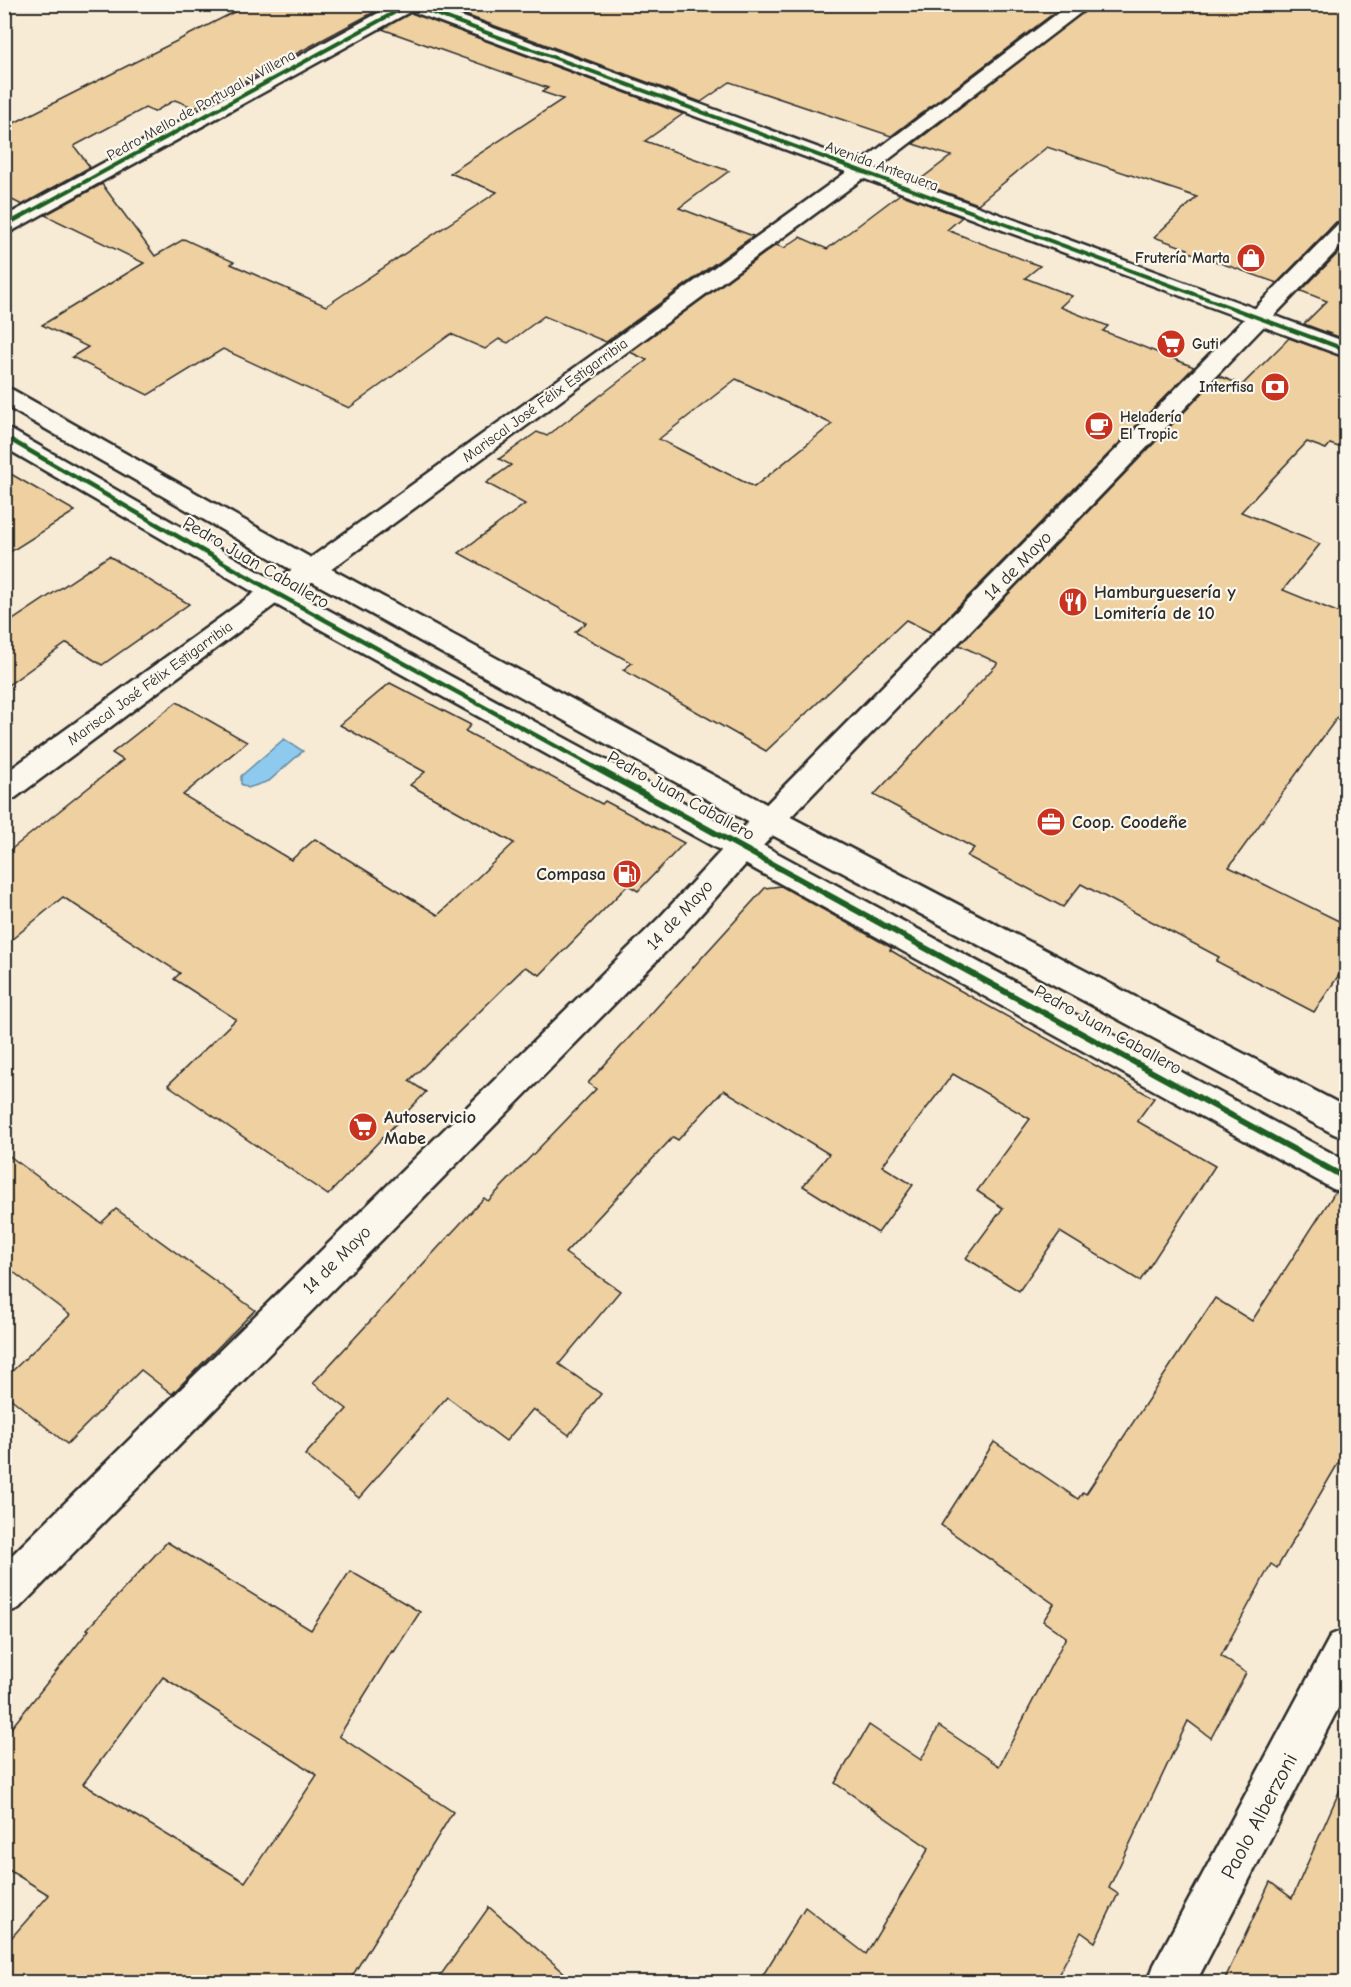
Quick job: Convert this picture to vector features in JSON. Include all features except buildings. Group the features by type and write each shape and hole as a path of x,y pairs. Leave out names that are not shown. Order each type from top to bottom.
{"street":[{"name":"Avenida Antequera","path":"447,4 866,166"},
{"name":"Mariscal José Félix Estigarribia","path":"4,790 274,591 312,570 866,166 1083,4"},
{"name":"Avenida Antequera","path":"410,5 866,166 1264,312 1347,350"},
{"name":"Pedro Mello de Portugal y Villena","path":"4,226 410,5"},
{"name":"14 de Mayo","path":"4,1593 671,926 743,847 1347,229"},
{"name":"Avenida Antequera","path":"1264,312 1347,333"},
{"name":"Pedro Juan Caballero","path":"4,395 312,570 770,820 1347,1124"},
{"name":"Pedro Juan Caballero","path":"4,436 274,591 1347,1178"},
{"name":"Paolo Alberzoni","path":"1171,1983 1347,1650"}],"water":[{"path":"284,739 303,751 269,781 248,788 241,784 241,776"}],"cycle path":[{"path":"409,4 1346,350"},
{"path":"4,226 410,4"},
{"path":"4,436 274,592 1346,1178"}],"place":[{"name":"Frutería Marta","path":"1251,258"},
{"name":"Guti","path":"1171,344"},
{"name":"Interfisa","path":"1275,387"},
{"name":"Heladería El Tropic","path":"1099,426"},
{"name":"Hamburguesería y Lomitería de 10","path":"1073,602"},
{"name":"Coop. Coodeñe","path":"1051,822"},
{"name":"Compasa","path":"627,874"},
{"name":"Autoservicio Mabe","path":"363,1127"}]}
